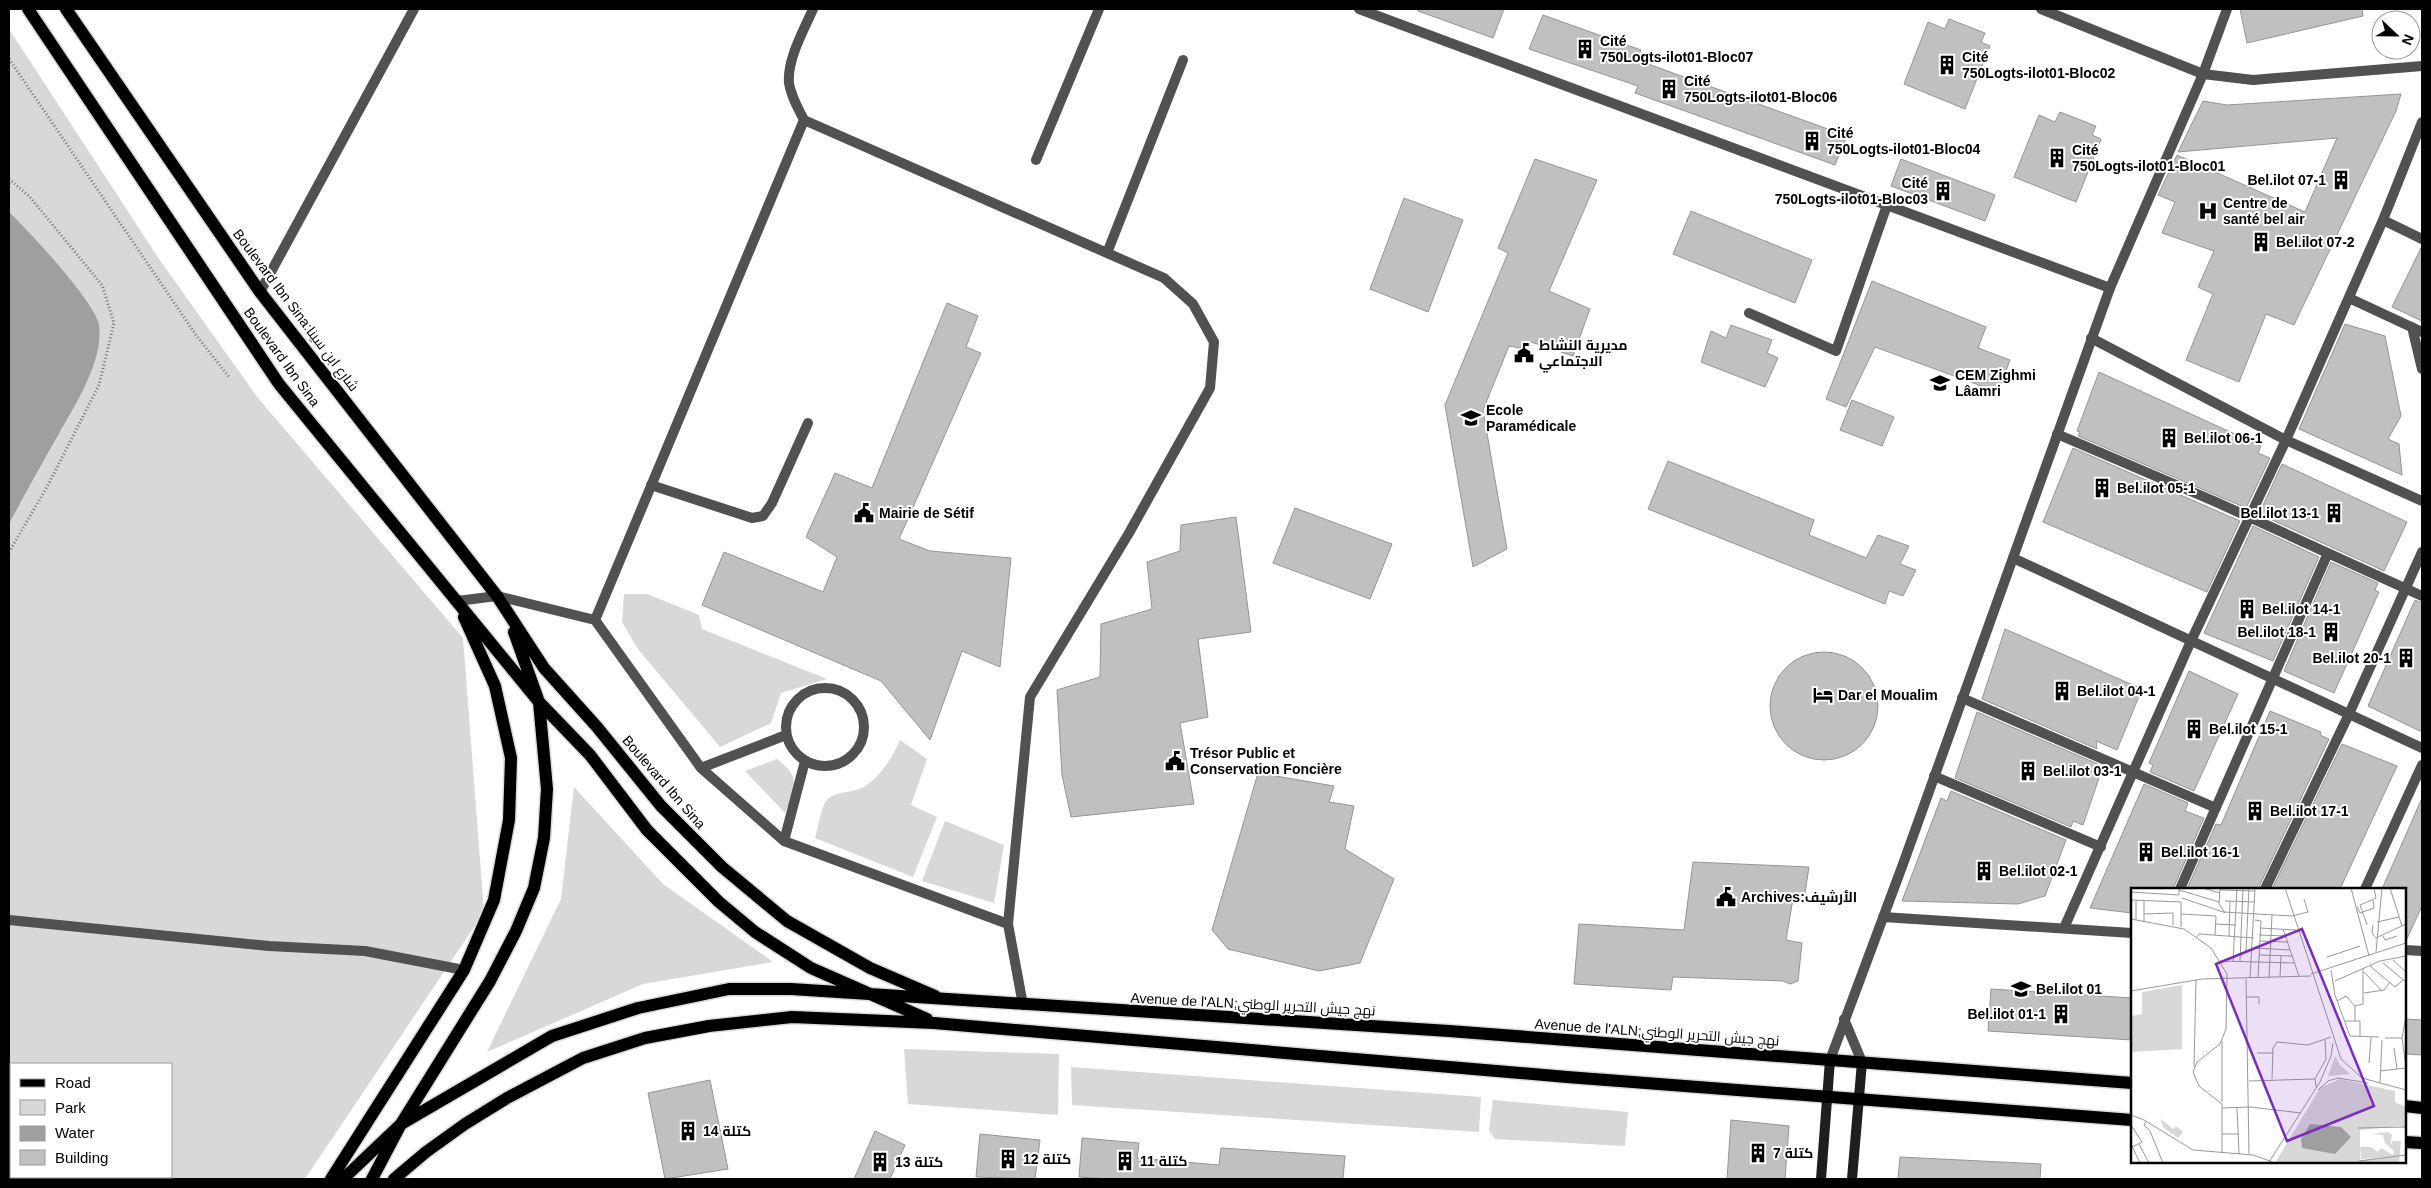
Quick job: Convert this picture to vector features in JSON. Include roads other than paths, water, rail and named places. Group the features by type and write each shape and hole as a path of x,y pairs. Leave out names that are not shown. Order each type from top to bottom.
{"main road":[{"name":"Boulevard Ibn Sina","path":"28,9 279,384 539,702 590,755 647,830 719,902 755,932 811,968 934,1023"},
{"name":"Boulevard Ibn Sina:شارع ابن سينا","path":"66,9 260,292 497,596"},
{"name":"Boulevard Ibn Sina","path":"372,1179 401,1124 490,981 516,931 534,888 544,838 547,790 539,702 516,636 497,596"},
{"name":"Boulevard Ibn Sina","path":"497,596 544,668 597,727 661,806 722,867 787,921 870,968 944,1000"},
{"path":"331,1179 464,970 494,900 509,820 511,758 495,686 457,601"},
{"name":"Avenue de l'ALN;نهج جيش التحرير الوطني","path":"401,1124 552,1036 638,1008 729,989 791,989 875,996 1449,1031 2131,1083"},
{"path":"394,1179 434,1146 507,1098 583,1058 645,1038 709,1026 792,1017 934,1023 1827,1097 2131,1120"},
{"path":"1821,1179 1830,1060"},
{"path":"1852,1179 1862,1062"},
{"path":"2406,1106 2422,1108"},
{"path":"343,1179 401,1124"},
{"path":"2406,1142 2422,1143"}],"street":[{"path":"260,292 414,9"},
{"path":"813,9 793,59 789,81 792,97 804,120 1164,278 1193,304 1214,342 1210,388 1129,533 1030,697 1008,924 1023,1005"},
{"path":"1036,160 1099,9"},
{"path":"1359,9 2110,288"},
{"path":"2041,9 2203,74 2253,80 2422,66"},
{"path":"1830,1060 2091,338 2110,288 2203,74 2227,9"},
{"path":"1107,253 1183,60"},
{"path":"594,620 804,120"},
{"path":"2064,928 2191,641 2248,516 2286,440 2383,220 2422,122"},
{"path":"1749,313 1836,350 1887,205"},
{"path":"2383,220 2422,239"},
{"path":"2349,298 2422,332"},
{"path":"2412,327 2422,368"},
{"path":"2091,338 2286,440 2422,502"},
{"path":"651,485 752,518 763,516 772,503 808,423"},
{"path":"2057,434 2248,516 2422,596"},
{"path":"2265,888 2349,714 2407,589 2422,552"},
{"path":"2180,888 2328,553"},
{"path":"2013,558 2422,748"},
{"path":"457,601 497,596 594,620 701,768 784,842 1008,924"},
{"path":"822,688 836,690 848,695 857,705 863,717 864,730 861,743 854,754 844,762 831,766 818,766 805,762 790,746 786,735 786,722 790,709 799,698 810,691 822,688"},
{"path":"1962,698 2216,808"},
{"path":"701,768 786,735"},
{"path":"784,842 805,762"},
{"path":"2365,888 2422,765"},
{"path":"1934,776 2100,847"},
{"path":"1883,917 2131,932"},
{"path":"9,920 269,946 365,951 464,970"},
{"path":"2406,950 2422,950"},
{"path":"1844,1019 1862,1062"}],"water":[{"path":"9,212 60,267 86,300 99,325 99,340 85,387 9,524"}],"place":[{"name":"Cité 750Logts-ilot01-Bloc07","path":"1585,49"},
{"name":"Cité 750Logts-ilot01-Bloc02","path":"1947,65"},
{"name":"Cité 750Logts-ilot01-Bloc06","path":"1669,89"},
{"name":"Cité 750Logts-ilot01-Bloc04","path":"1812,141"},
{"name":"Cité 750Logts-ilot01-Bloc01","path":"2057,158"},
{"name":"Bel.ilot 07-1","path":"2341,180"},
{"name":"Cité 750Logts-ilot01-Bloc03","path":"1943,191"},
{"name":"Centre de santé bel air","path":"2208,211"},
{"name":"Bel.ilot 07-2","path":"2261,242"},
{"name":"مديرية النشاط الاجتماعي","path":"1524,353"},
{"name":"CEM Zighmi Lâamri","path":"1940,383"},
{"name":"Ecole Paramédicale","path":"1471,418"},
{"name":"Bel.ilot 06-1","path":"2169,438"},
{"name":"Bel.ilot 05-1","path":"2102,488"},
{"name":"Mairie de Sétif","path":"864,513"},
{"name":"Bel.ilot 13-1","path":"2334,513"},
{"name":"Bel.ilot 14-1","path":"2247,609"},
{"name":"Bel.ilot 18-1","path":"2331,632"},
{"name":"Bel.ilot 20-1","path":"2406,658"},
{"name":"Bel.ilot 04-1","path":"2062,691"},
{"name":"Dar el Moualim","path":"1823,695"},
{"name":"Bel.ilot 15-1","path":"2194,729"},
{"name":"Trésor Public et Conservation Foncière","path":"1175,761"},
{"name":"Bel.ilot 03-1","path":"2028,771"},
{"name":"Bel.ilot 17-1","path":"2255,811"},
{"name":"Bel.ilot 16-1","path":"2146,852"},
{"name":"Bel.ilot 02-1","path":"1984,871"},
{"name":"Archives:الأرشيف","path":"1726,897"},
{"name":"Bel.ilot 01","path":"2021,989"},
{"name":"Bel.ilot 01-1","path":"2061,1014"},
{"name":"كتلة 14","path":"688,1131"},
{"name":"كتلة 7","path":"1758,1153"},
{"name":"كتلة 12","path":"1008,1159"},
{"name":"كتلة 11","path":"1125,1161"},
{"name":"كتلة 13","path":"880,1162"}]}
